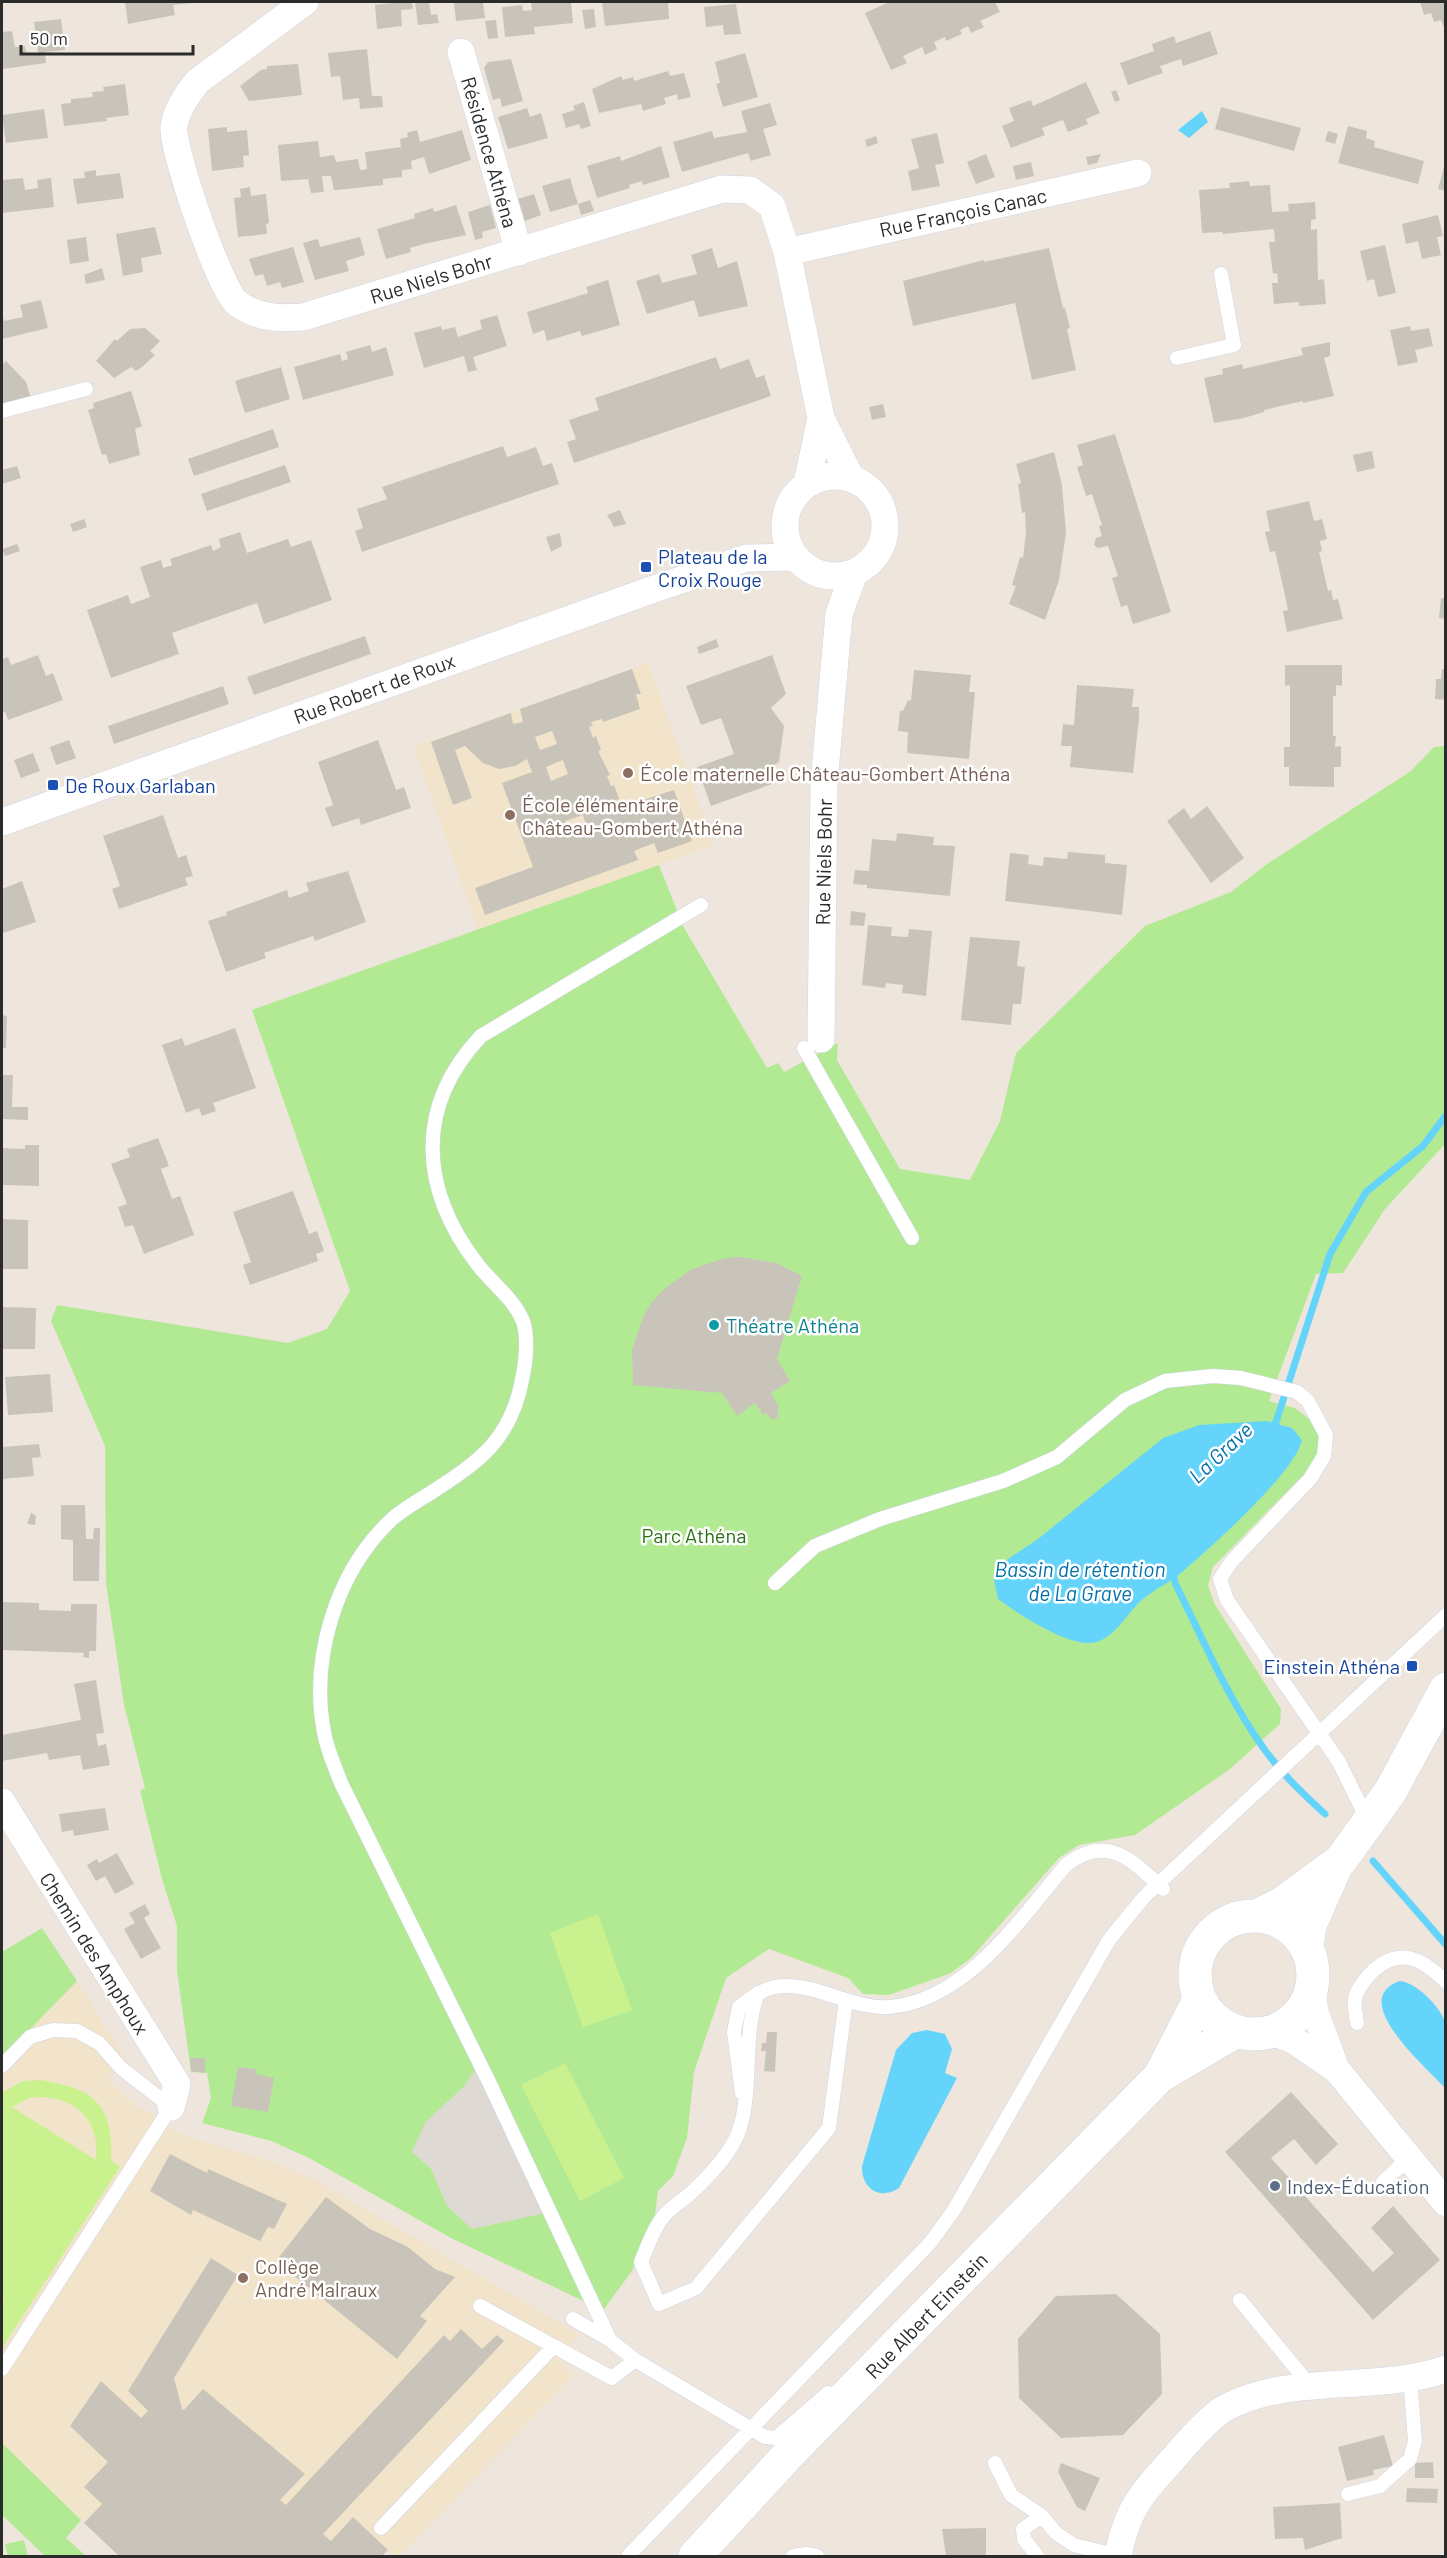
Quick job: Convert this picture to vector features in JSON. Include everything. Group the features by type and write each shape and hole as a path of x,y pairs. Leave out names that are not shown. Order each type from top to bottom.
{"street":[{"name":"Rue Niels Bohr","path":"305,2 198,81 187,94 174,127 179,158 222,284 235,302 257,314 280,319 303,317 722,189 737,187 750,190 772,206 787,252 821,418 851,478"},
{"name":"Résidence Athéna","path":"461,52 519,252"},
{"name":"Rue François Canac","path":"787,252 1138,173"},
{"name":"Rue Niels Bohr","path":"807,483 821,418"},
{"path":"821,477 851,478 873,493 881,505 885,525 882,545 875,556 854,573 838,577 822,575 807,569 794,557 786,542 784,525 787,508 795,494 807,483 821,477"},
{"name":"Rue Robert de Roux","path":"747,558 784,525"},
{"name":"Rue Robert de Roux","path":"2,822 510,639 747,558 794,557"},
{"name":"Rue Niels Bohr","path":"812,1044 824,783 838,614 854,573"},
{"name":"Rue Niels Bohr","path":"822,575 838,614"},
{"path":"1336,2069 1315,2012 1312,1990 1314,1975 1307,1947 1310,1926 1336,1866 1390,1792 1446,1689"},
{"name":"Chemin des Amphoux","path":"2,1802 177,2084 171,2107"},
{"path":"1312,1990 1304,2008 1290,2023 1273,2032 1254,2035 1235,2032 1220,2025 1199,2000 1194,1979 1195,1967 1206,1940 1229,1922 1257,1916 1281,1904 1336,1866"},
{"path":"1257,1916 1277,1920 1294,1931 1307,1947"},
{"name":"Rue Albert Einstein","path":"1160,2076 1199,2000"},
{"name":"Rue Albert Einstein","path":"695,2556 788,2455 1160,2076 1235,2032"},
{"path":"1273,2032 1295,2041 1336,2069 1445,2200"},
{"path":"1118,2556 1124,2527 1142,2493 1223,2409 1264,2393 1410,2379 1446,2369"}],"lane":[{"path":"1177,358 1234,345 1221,274"},
{"path":"2,411 86,389"},
{"path":"610,2340 488,2080 341,1783 324,1734 320,1680 329,1630 338,1602 372,1541 392,1519 478,1460 500,1439 521,1391 526,1344 523,1322 511,1302 478,1264 450,1222 436,1184 432,1163 432,1138 436,1116 450,1075 463,1056 482,1036 701,905"},
{"path":"812,1044 912,1238"},
{"path":"775,1583 815,1546 880,1518 1003,1481 1057,1457 1125,1400 1165,1381 1213,1376 1268,1383 1297,1392 1308,1401 1319,1418 1326,1435 1324,1456 1310,1479 1231,1562 1220,1579 1220,1586 1227,1600 1339,1762 1369,1823"},
{"path":"628,2556 930,2243 960,2200 1109,1940 1144,1896 1161,1887 1246,1801 1446,1615"},
{"path":"846,2000 829,2128 696,2288 659,2304 641,2262 662,2217 692,2192 723,2158 740,2129 744,2100 738,2073 734,2032 739,2007 758,1993 774,1987 792,1986 846,2000 871,2007 892,2007 934,1994 977,1967 1066,1865 1078,1856 1094,1850 1111,1851 1130,1859 1161,1887"},
{"path":"1357,2023 1355,1998 1365,1979 1383,1961 1409,1956 1429,1965 1446,1982"},
{"path":"2,2067 30,2037 53,2030 77,2031 99,2043 121,2068 171,2107 2,2369"},
{"path":"1383,2182 1409,2158"},
{"path":"1240,2300 1311,2388"},
{"path":"480,2306 612,2378 635,2360"},
{"path":"573,2319 610,2340 635,2360 765,2438 776,2438 828,2392 868,2375"},
{"path":"381,2528 553,2347"},
{"path":"1348,2494 1380,2486 1410,2459 1415,2441 1410,2379"},
{"path":"995,2463 1011,2495 1042,2516 1056,2533 1074,2545 1118,2556"},
{"path":"1036,2556 1024,2539 1023,2529 1042,2516"},
{"path":"793,2556 807,2553 817,2556"}],"shaded area":[{"path":"648,663 714,845 478,930 414,747"},
{"name":"Collège André Malraux","path":"77,1981 128,2063 107,2079 136,2105 185,2136 271,2161 315,2180 580,2334 557,2358 574,2375 400,2556 394,2556 388,2550 382,2556 119,2556 2,2443 2,2058"},
{"path":"479,2064 550,2212 472,2229 447,2206 431,2169 412,2152 425,2123 465,2085"}],"green space":[{"name":"Parc Athéna","path":"1445,746 1445,1144 1385,1209 1343,1273 1316,1274 1269,1401 1295,1408 1318,1426 1320,1447 1316,1462 1213,1567 1208,1585 1214,1603 1281,1709 1280,1724 1230,1769 1135,1835 1079,1845 1059,1858 971,1958 951,1973 889,1995 863,1994 848,1978 769,1949 726,1978 694,2072 687,2138 673,2176 658,2191 655,2215 632,2271 593,2324 594,2306 451,2238 309,2158 271,2141 202,2123 211,2098 207,2073 191,2072 177,1971 177,1926 162,1879 140,1791 145,1788 124,1705 106,1583 105,1446 51,1321 57,1305 288,1343 327,1329 350,1291 252,1010 659,865 683,926 767,1068 778,1063 784,1072 838,1043 837,1060 900,1169 970,1180 1000,1121 1016,1053 1145,926 1231,892 1267,864 1411,771 1434,747"},
{"path":"598,1914 632,2010 583,2027 550,1933"},
{"path":"42,1928 77,1981 2,2058 2,1952"},
{"path":"565,2063 624,2178 580,2201 521,2085"},
{"path":"40,2080 58,2083 87,2094 104,2112 109,2125 111,2160 120,2167 2,2348 2,2305 5,2302 2,2300 2,2093 23,2081","holes":["29,2098 56,2099 77,2108 91,2125 95,2135 96,2160 12,2107"]},
{"path":"2,2443 81,2520 66,2538 86,2556 45,2556 2,2515"},
{"path":"24,2540 28,2556 8,2556 5,2544"}],"water":[{"path":"1202,111 1208,122 1189,138 1178,130"},
{"name":"Bassin de rétention de La Grave","path":"1266,1421 1292,1428 1302,1440 1296,1454 1284,1471 1230,1529 1181,1573 1143,1599 1104,1639 1087,1643 1060,1636 1031,1621 998,1599 993,1575 1008,1559 1038,1539 1163,1438 1199,1425"},
{"path":"1400,1981 1420,1990 1437,2008 1445,2021 1445,2088 1408,2050 1385,2017 1382,2002 1386,1990"},
{"path":"927,2030 945,2034 952,2049 945,2073 957,2078 899,2188 892,2192 879,2193 868,2186 862,2166 896,2050 912,2033"}],"building":[{"path":"125,2 192,3 173,5 175,15 128,24"},
{"path":"412,2 413,9 401,10 402,26 377,29 375,5"},
{"path":"415,2 429,2 431,15 437,14 439,23 418,25"},
{"path":"454,2 483,2 485,18 456,21"},
{"path":"531,2 571,2 573,23 534,27 535,34 505,37 502,7 522,5 523,11 532,10"},
{"path":"602,2 668,2 669,19 605,26"},
{"path":"889,2 995,2 1000,12 980,21 984,27 971,33 968,26 960,30 962,34 946,41 945,37 934,42 937,49 925,55 922,47 903,56 907,63 891,70 865,13"},
{"path":"1420,2 1446,2 1446,33 1441,20 1434,22 1431,13 1424,15"},
{"path":"736,4 741,34 724,35 723,25 706,27 704,7"},
{"path":"594,9 596,27 585,29 582,10"},
{"path":"61,19 65,50 45,52 46,63 2,69 2,32 12,31 15,47 25,46 26,55 38,53 34,22"},
{"path":"496,20 498,38 488,39 485,21"},
{"path":"1210,31 1218,54 1183,66 1181,59 1160,66 1163,73 1128,85 1120,63 1154,51 1152,44 1174,36 1176,43"},
{"path":"367,49 372,96 382,96 383,107 360,109 359,98 343,100 340,76 331,77 328,53"},
{"path":"745,53 758,97 723,107 716,84 720,83 715,62"},
{"path":"511,59 523,101 502,107 500,98 493,100 484,68 488,62"},
{"path":"298,64 302,95 249,101 240,86 261,70 267,69 267,66"},
{"path":"668,71 670,76 684,73 691,97 678,100 677,94 664,98 666,104 643,111 641,104 599,113 592,89 621,76 623,80 633,77 634,81"},
{"path":"1086,82 1100,113 1086,119 1088,124 1068,132 1063,120 1042,128 1045,135 1011,148 1002,126 1014,121 1009,108 1031,100 1033,106"},
{"path":"125,84 129,115 106,118 107,121 64,126 61,104 71,103 71,99 93,97 92,92 104,91 103,87"},
{"path":"1116,90 1120,100 1115,102 1111,92"},
{"path":"584,102 591,126 581,129 579,124 566,128 562,114 575,110 573,106"},
{"path":"770,103 777,125 763,129 771,155 751,161 748,153 682,172 673,142 712,131 714,138 747,132 741,111"},
{"path":"1221,107 1301,128 1294,151 1215,129"},
{"path":"527,108 530,117 541,113 548,138 508,149 498,117"},
{"path":"44,109 48,138 6,143 2,115"},
{"path":"1348,126 1367,131 1366,138 1375,141 1374,147 1424,161 1418,184 1338,163"},
{"path":"227,127 227,132 247,130 249,155 243,156 244,167 212,171 208,129"},
{"path":"417,130 420,142 462,130 471,160 429,174 424,157 411,161 412,169 402,170 402,177 383,179 383,185 338,190 334,190 331,176 322,176 324,192 311,193 308,179 281,181 278,145 318,141 320,157 334,155 336,162 358,159 360,170 367,169 365,152 401,147 400,139 408,137 407,133"},
{"path":"1328,131 1338,134 1335,144 1325,141"},
{"path":"937,133 944,163 935,165 940,186 912,191 908,171 919,168 911,139"},
{"path":"876,136 878,143 867,147 865,140"},
{"path":"661,146 670,177 643,185 642,181 629,185 630,188 597,198 587,166 620,156 621,161"},
{"path":"986,154 995,177 976,184 967,162"},
{"path":"1101,154 1097,163 1088,165 1086,157"},
{"path":"1031,162 1034,176 1016,180 1013,166"},
{"path":"1446,163 1446,191 1438,189"},
{"path":"96,170 96,176 120,173 124,198 77,204 73,179 85,178 84,172"},
{"path":"23,178 25,190 38,188 37,180 51,178 54,207 2,213 2,180"},
{"path":"570,178 578,204 550,212 542,186"},
{"path":"1249,181 1250,186 1270,185 1272,212 1289,211 1288,204 1315,202 1316,219 1311,220 1311,230 1317,229 1318,280 1324,279 1326,304 1299,306 1299,302 1274,304 1272,283 1278,283 1277,273 1273,274 1269,242 1275,242 1274,229 1223,234 1222,232 1202,233 1199,190 1230,188 1229,183"},
{"path":"250,187 251,196 266,194 269,223 266,224 267,234 238,237 234,198 241,197 240,189"},
{"path":"534,194 541,215 525,221 518,199"},
{"path":"590,200 594,211 581,215 578,204"},
{"path":"456,205 466,235 410,248 411,252 386,259 377,229 415,218 414,214 433,208 434,212"},
{"path":"490,205 496,228 482,232 483,238 475,240 468,212"},
{"path":"1438,215 1443,236 1437,237 1441,255 1422,259 1418,241 1406,244 1402,224"},
{"path":"155,227 162,254 141,258 143,272 123,276 116,234"},
{"path":"86,237 89,261 70,264 67,240"},
{"path":"360,237 365,255 346,261 349,271 315,280 303,243 318,239 320,247"},
{"path":"1385,245 1396,293 1378,297 1374,279 1367,281 1360,251"},
{"path":"293,247 304,282 282,288 280,282 267,286 263,274 255,276 249,259"},
{"path":"712,248 718,268 737,261 748,306 699,317 694,300 647,314 636,281 659,274 662,283 697,274 691,255"},
{"path":"1049,248 1070,328 1067,329 1076,370 1032,380 1015,303 913,326 903,281 984,260 984,262"},
{"path":"102,268 105,280 86,284 84,275"},
{"path":"608,280 620,325 582,336 580,331 547,341 544,330 533,334 527,312 588,293 586,287"},
{"path":"41,300 48,328 2,339 2,313 4,321 23,317 20,305"},
{"path":"497,315 507,346 473,357 477,370 468,372 464,356 424,368 414,333 441,326 442,330 455,327 458,337 482,329 480,320"},
{"path":"1410,326 1411,331 1429,328 1433,346 1415,350 1418,362 1398,366 1390,330"},
{"path":"145,328 160,341 150,351 155,355 142,367 136,371 131,367 114,378 96,361 115,339 117,341 130,329"},
{"path":"1330,342 1330,356 1324,358 1334,396 1303,403 1303,401 1264,410 1264,412 1244,418 1214,423 1204,378 1223,374 1222,369 1242,364 1243,369 1303,355 1301,348"},
{"path":"370,345 372,352 386,347 394,375 303,400 294,367 340,354 342,361 348,359 346,352"},
{"path":"716,357 720,369 749,359 756,378 764,375 771,396 574,463 567,442 576,439 569,420 599,410 595,398"},
{"path":"6,361 26,382 31,398 2,407 2,365"},
{"path":"281,367 290,399 245,413 235,381"},
{"path":"131,391 142,426 135,429 140,455 109,464 106,454 102,455 88,410 94,408 93,403"},
{"path":"883,404 886,417 872,420 869,407"},
{"path":"273,429 279,447 194,476 188,459"},
{"path":"1115,434 1171,612 1133,624 1127,605 1121,607 1112,578 1118,576 1108,546 1098,548 1094,545 1096,538 1102,536 1099,526 1102,525 1092,494 1086,496 1077,467 1083,465 1077,445"},
{"path":"503,446 507,457 536,447 543,466 552,463 559,484 362,552 355,531 363,528 357,509 387,499 382,487"},
{"path":"1372,451 1375,468 1357,472 1353,455"},
{"path":"1054,452 1062,485 1066,533 1059,580 1045,620 1009,604 1016,586 1012,585 1020,557 1023,558 1026,532 1025,512 1022,513 1018,484 1021,483 1016,464"},
{"path":"285,465 291,482 207,511 201,494"},
{"path":"17,466 21,478 2,484 2,470"},
{"path":"1309,501 1314,521 1322,519 1327,539 1320,541 1322,551 1319,552 1328,591 1331,590 1333,600 1338,599 1343,619 1287,632 1283,611 1288,610 1275,551 1270,552 1265,532 1270,531 1266,511"},
{"path":"620,510 626,524 614,527 607,515"},
{"path":"84,519 87,527 73,532 70,524"},
{"path":"240,532 247,553 288,539 291,547 311,540 332,600 264,624 257,603 172,633 179,654 111,678 87,610 128,595 131,604 150,597 140,567 161,560 163,568 172,565 170,559 211,545 213,551 221,547 219,539"},
{"path":"560,533 562,546 551,552 546,537"},
{"path":"17,544 20,551 5,556 2,549"},
{"path":"1441,598 1446,598 1446,619 1439,618"},
{"path":"365,636 371,654 254,695 247,677"},
{"path":"716,639 719,647 699,654 697,647"},
{"path":"38,655 46,676 53,673 63,700 8,720 5,712 2,713 2,659 8,657 11,665"},
{"path":"772,655 786,694 771,708 784,726 779,762 767,770 772,784 711,806 697,767 734,754 721,718 701,725 686,686"},
{"path":"1285,665 1342,665 1342,686 1336,685 1336,696 1333,696 1333,736 1336,736 1335,747 1341,746 1341,767 1334,767 1334,787 1289,786 1289,767 1284,767 1284,747 1290,747 1290,685 1285,686"},
{"path":"632,669 641,694 636,694 640,709 603,722 602,719 591,722 593,726 589,727 593,738 596,736 601,750 598,751 610,775 607,776 611,786 614,785 619,799 616,800 618,808 674,790 692,841 658,853 654,843 634,851 638,860 485,915 475,888 533,867 502,783 532,772 527,759 515,766 499,769 483,763 465,746 455,750 472,798 453,805 431,742 511,713 513,724 523,722 520,709","holes":["552,731 557,744 540,750 535,737","563,760 568,774 551,781 546,767","583,815 587,828 570,834 565,821"]},
{"path":"1442,669 1446,669 1446,700 1435,699 1436,679 1441,679"},
{"path":"914,670 971,675 969,692 975,692 969,759 907,753 908,732 898,731 900,711 903,711 908,700 911,701"},
{"path":"1077,685 1134,689 1132,707 1139,707 1139,718 1133,773 1070,767 1072,746 1061,746 1063,724 1074,725"},
{"path":"223,686 229,704 114,744 108,726"},
{"path":"69,740 76,758 56,765 50,747"},
{"path":"378,740 396,790 404,787 411,808 361,825 359,818 332,827 325,808 333,805 318,762"},
{"path":"33,753 40,771 21,778 14,760"},
{"path":"1207,806 1244,858 1211,883 1167,821 1184,808 1191,819"},
{"path":"163,815 178,858 186,855 193,876 185,878 188,885 119,909 112,889 120,886 103,836"},
{"path":"897,833 934,837 933,845 955,846 950,896 867,888 867,885 853,884 855,870 869,871 872,839 896,841"},
{"path":"1068,852 1105,855 1105,863 1127,865 1122,915 1005,901 1010,853 1029,855 1028,864 1043,866 1044,857 1067,859"},
{"path":"348,871 366,922 315,941 313,936 264,953 266,958 226,972 208,921 227,915 226,912 287,890 289,898 309,891 306,883"},
{"path":"22,881 36,922 3,933 2,889"},
{"path":"851,911 866,913 864,926 850,925"},
{"path":"868,925 892,927 891,936 908,937 909,929 932,931 926,996 902,993 903,985 886,983 885,988 862,985"},
{"path":"970,937 1020,941 1017,966 1025,967 1021,1004 1013,1004 1011,1025 961,1020"},
{"path":"2,1015 7,1016 6,1048 2,1048"},
{"path":"235,1028 256,1088 213,1103 216,1111 202,1116 199,1108 186,1113 162,1045 182,1038 185,1046"},
{"path":"2,1075 13,1075 12,1107 28,1107 28,1120 2,1119"},
{"path":"158,1138 169,1166 161,1169 172,1199 180,1196 194,1235 144,1254 133,1225 125,1227 118,1207 127,1204 111,1164 130,1157 127,1149"},
{"path":"25,1145 39,1145 39,1186 2,1185 2,1148 25,1149"},
{"path":"293,1191 309,1234 317,1231 324,1251 316,1254 318,1261 250,1285 243,1265 251,1262 233,1212"},
{"path":"2,1219 28,1220 28,1269 2,1269"},
{"name":"Théatre Athéna","path":"742,1257 776,1263 802,1276 777,1359 790,1381 771,1393 778,1405 778,1417 772,1420 766,1413 763,1415 755,1403 737,1416 722,1393 633,1385 632,1350 643,1317 652,1302 664,1289 692,1269 725,1258"},
{"path":"3,1307 36,1308 35,1349 2,1349"},
{"path":"50,1374 53,1412 8,1415 5,1377"},
{"path":"39,1444 41,1457 32,1458 34,1476 3,1479 2,1447"},
{"path":"61,1505 85,1505 86,1539 93,1539 94,1528 100,1528 99,1581 73,1581 73,1540 61,1539"},
{"path":"31,1513 36,1516 35,1525 27,1524"},
{"path":"2,1602 39,1603 39,1610 71,1611 71,1604 97,1604 96,1651 89,1651 89,1658 83,1657 84,1653 2,1650"},
{"path":"96,1680 104,1733 96,1734 98,1746 106,1744 110,1765 83,1770 80,1755 49,1760 47,1753 2,1761 2,1735 81,1720 74,1684"},
{"path":"105,1808 109,1830 74,1836 73,1830 62,1832 59,1814"},
{"path":"117,1853 134,1884 115,1894 105,1876 96,1881 87,1865 97,1859 99,1863"},
{"path":"145,1904 150,1914 144,1918 161,1948 141,1959 124,1929 135,1923 129,1913"},
{"path":"767,2032 777,2032 775,2072 764,2071 766,2051 761,2051 762,2043 766,2043"},
{"path":"190,2058 205,2058 205,2073 191,2071"},
{"path":"238,2067 257,2069 256,2074 274,2078 268,2112 231,2106"},
{"name":"Index-Éducation","path":"1291,2092 1338,2144 1316,2165 1294,2139 1271,2158 1373,2272 1394,2253 1371,2228 1393,2206 1440,2260 1373,2320 1225,2152"},
{"path":"170,2154 207,2173 208,2169 287,2204 274,2229 268,2227 260,2241 193,2210 191,2215 150,2191"},
{"path":"326,2197 370,2229 408,2247 435,2269 455,2277 420,2316 427,2321 397,2359 276,2261"},
{"name":"Collège André Malraux","path":"211,2258 238,2275 174,2378 182,2409 184,2410 203,2389 305,2474 280,2500 286,2505 444,2335 450,2341 461,2329 482,2349 497,2335 504,2341 323,2534 331,2541 353,2517 388,2550 382,2556 119,2556 84,2523 102,2504 84,2487 108,2462 70,2426 101,2381 141,2418 148,2411 128,2391"},
{"path":"1116,2294 1160,2334 1162,2394 1123,2435 1061,2438 1019,2398 1018,2339 1056,2296"},
{"path":"1384,2435 1393,2466 1373,2470 1374,2475 1347,2481 1338,2447"},
{"path":"1433,2462 1434,2478 1415,2478 1415,2463"},
{"path":"1061,2463 1100,2478 1085,2511 1077,2507 1058,2472"},
{"path":"1407,2488 1438,2489 1437,2503 1406,2502"},
{"path":"1340,2503 1342,2538 1305,2550 1303,2538 1275,2539 1273,2507"},
{"path":"986,2528 986,2556 946,2556 942,2529"}],"waterway":[{"name":"La Grave","path":"1270,1428 1276,1422 1330,1254 1366,1192 1423,1146 1446,1115"},
{"name":"La Grave","path":"1173,1569 1175,1583 1249,1727 1269,1756 1325,1814"},
{"name":"La Grave","path":"1373,1861 1446,1945"}],"place":[{"name":"Plateau de la Croix Rouge","path":"646,567"},
{"name":"École maternelle Château-Gombert Athéna","path":"628,773"},
{"name":"De Roux Garlaban","path":"53,785"},
{"name":"École élémentaire Château-Gombert Athéna","path":"510,815"},
{"name":"Théatre Athéna","path":"714,1325"},
{"name":"Einstein Athéna","path":"1412,1666"},
{"name":"Index-Éducation","path":"1275,2186"},
{"name":"Collège André Malraux","path":"243,2278"}]}
